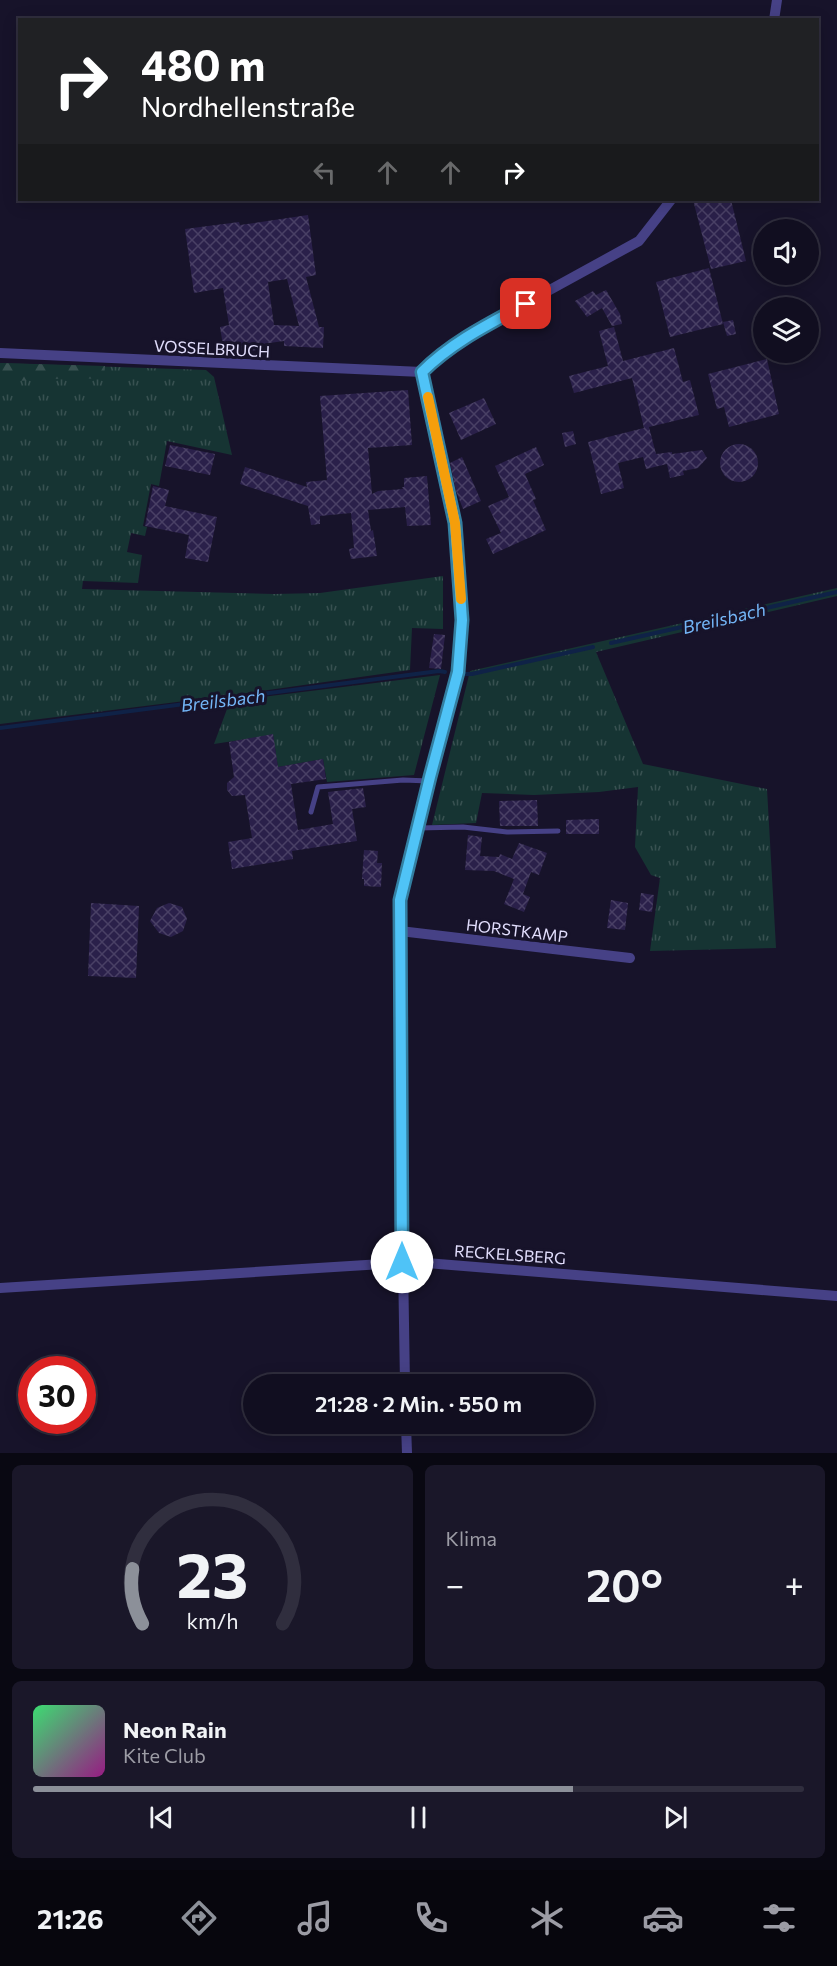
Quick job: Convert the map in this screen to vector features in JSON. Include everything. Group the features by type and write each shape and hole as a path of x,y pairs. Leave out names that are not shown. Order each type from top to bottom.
{"street":[{"path":"774,18 777,0"},
{"path":"405,1374 400,900 458,672 462,620 455,523 422,372 436,357 475,331 639,241 670,201"},
{"name":"VOSSELBRUCH","path":"0,353 422,372"},
{"name":"HORSTKAMP","path":"400,932 630,958"},
{"name":"RECKELSBERG","path":"0,1288 402,1262 837,1296"},
{"path":"406,1434 407,1453"}],"lane":[{"path":"311,812 318,787 403,780 429,781"},
{"path":"418,828 463,827 507,832 558,831"}],"green space":[{"path":"0,363 206,370 214,377 232,455 167,441 159,486 151,484 143,526 147,527 145,536 131,533 127,552 142,555 138,583 83,581 82,589 320,593 443,576 443,629 412,628 410,670 0,724"},
{"path":"0,363 105,366 104,379 71,378 0,382"},
{"path":"837,588 837,596 596,652 643,764 767,789 776,948 650,951 660,878 651,875 635,847 638,787 599,792 534,795 482,793 476,823 432,825 470,671"},
{"path":"440,675 414,775 327,782 323,759 278,767 273,735 214,744 230,701"}],"building":[{"path":"693,201 731,201 746,261 711,269"},
{"path":"308,215 316,275 306,277 319,327 324,327 323,348 284,346 284,341 255,345 256,350 227,356 224,352 220,327 229,325 223,288 194,293 185,229 239,222 240,225","holes":["287,279 299,326 274,325 268,282"]},
{"path":"709,268 723,324 670,337 656,282"},
{"path":"606,290 620,314 622,324 612,326 602,308 587,317 575,301 593,291 596,295"},
{"path":"733,320 736,334 727,336 723,322"},
{"path":"614,327 623,361 674,348 683,382 690,380 699,415 649,427 656,454 702,450 707,458 698,468 683,471 684,475 670,478 667,464 646,469 643,457 618,463 624,488 601,494 588,442 644,428 632,378 574,393 569,376 608,366 599,331"},
{"path":"753,363 768,363 779,414 729,427 724,407 717,409 708,374"},
{"path":"408,390 412,445 368,448 372,494 378,491 403,489 404,478 427,476 431,525 407,526 405,507 368,510 377,556 351,559 349,549 354,548 351,513 320,516 320,524 311,525 308,506 240,484 245,467 307,487 306,482 327,480 320,396"},
{"path":"484,398 496,424 461,440 449,413"},
{"path":"573,431 576,444 565,447 562,433"},
{"path":"739,444 753,449 758,463 753,477 739,482 725,477 720,463 725,449"},
{"path":"170,445 215,454 210,475 165,466"},
{"path":"536,447 544,465 525,474 546,530 493,554 486,539 501,533 488,506 509,497 495,466"},
{"path":"462,457 481,501 463,509 456,491 450,463"},
{"path":"153,486 169,490 165,506 217,517 208,562 185,558 189,535 145,526"},
{"path":"434,634 445,635 441,669 429,668"},
{"path":"273,734 278,767 323,759 326,779 291,784 298,830 333,824 328,792 363,788 366,807 352,809 357,841 292,851 293,859 232,869 228,842 252,838 245,795 232,796 227,790 227,783 234,777 229,742"},
{"path":"537,800 538,826 500,826 499,801"},
{"path":"599,819 599,834 566,834 566,820"},
{"path":"468,835 482,837 480,856 499,857 500,854 512,859 519,843 547,853 539,875 531,872 523,894 530,897 524,912 504,904 514,879 494,871 465,870"},
{"path":"364,850 378,851 377,863 382,863 381,887 364,886 364,879 362,879"},
{"path":"641,893 654,895 652,912 639,910"},
{"path":"611,900 628,903 625,930 607,928"},
{"path":"91,903 139,906 136,978 88,976"},
{"path":"169,903 182,907 187,919 183,931 171,937 159,933 150,921 157,908"}],"waterway":[{"name":"Breilsbach","path":"611,643 837,592"},
{"name":"Breilsbach","path":"464,674 593,647"},
{"name":"Breilsbach","path":"0,728 445,672"}],"slow traffic":[{"path":"428,397 455,523 461,599"}],"route":[{"path":"402,1262 400,900 458,672 462,620 455,523 422,372 436,357 450,347 526,304"}]}
